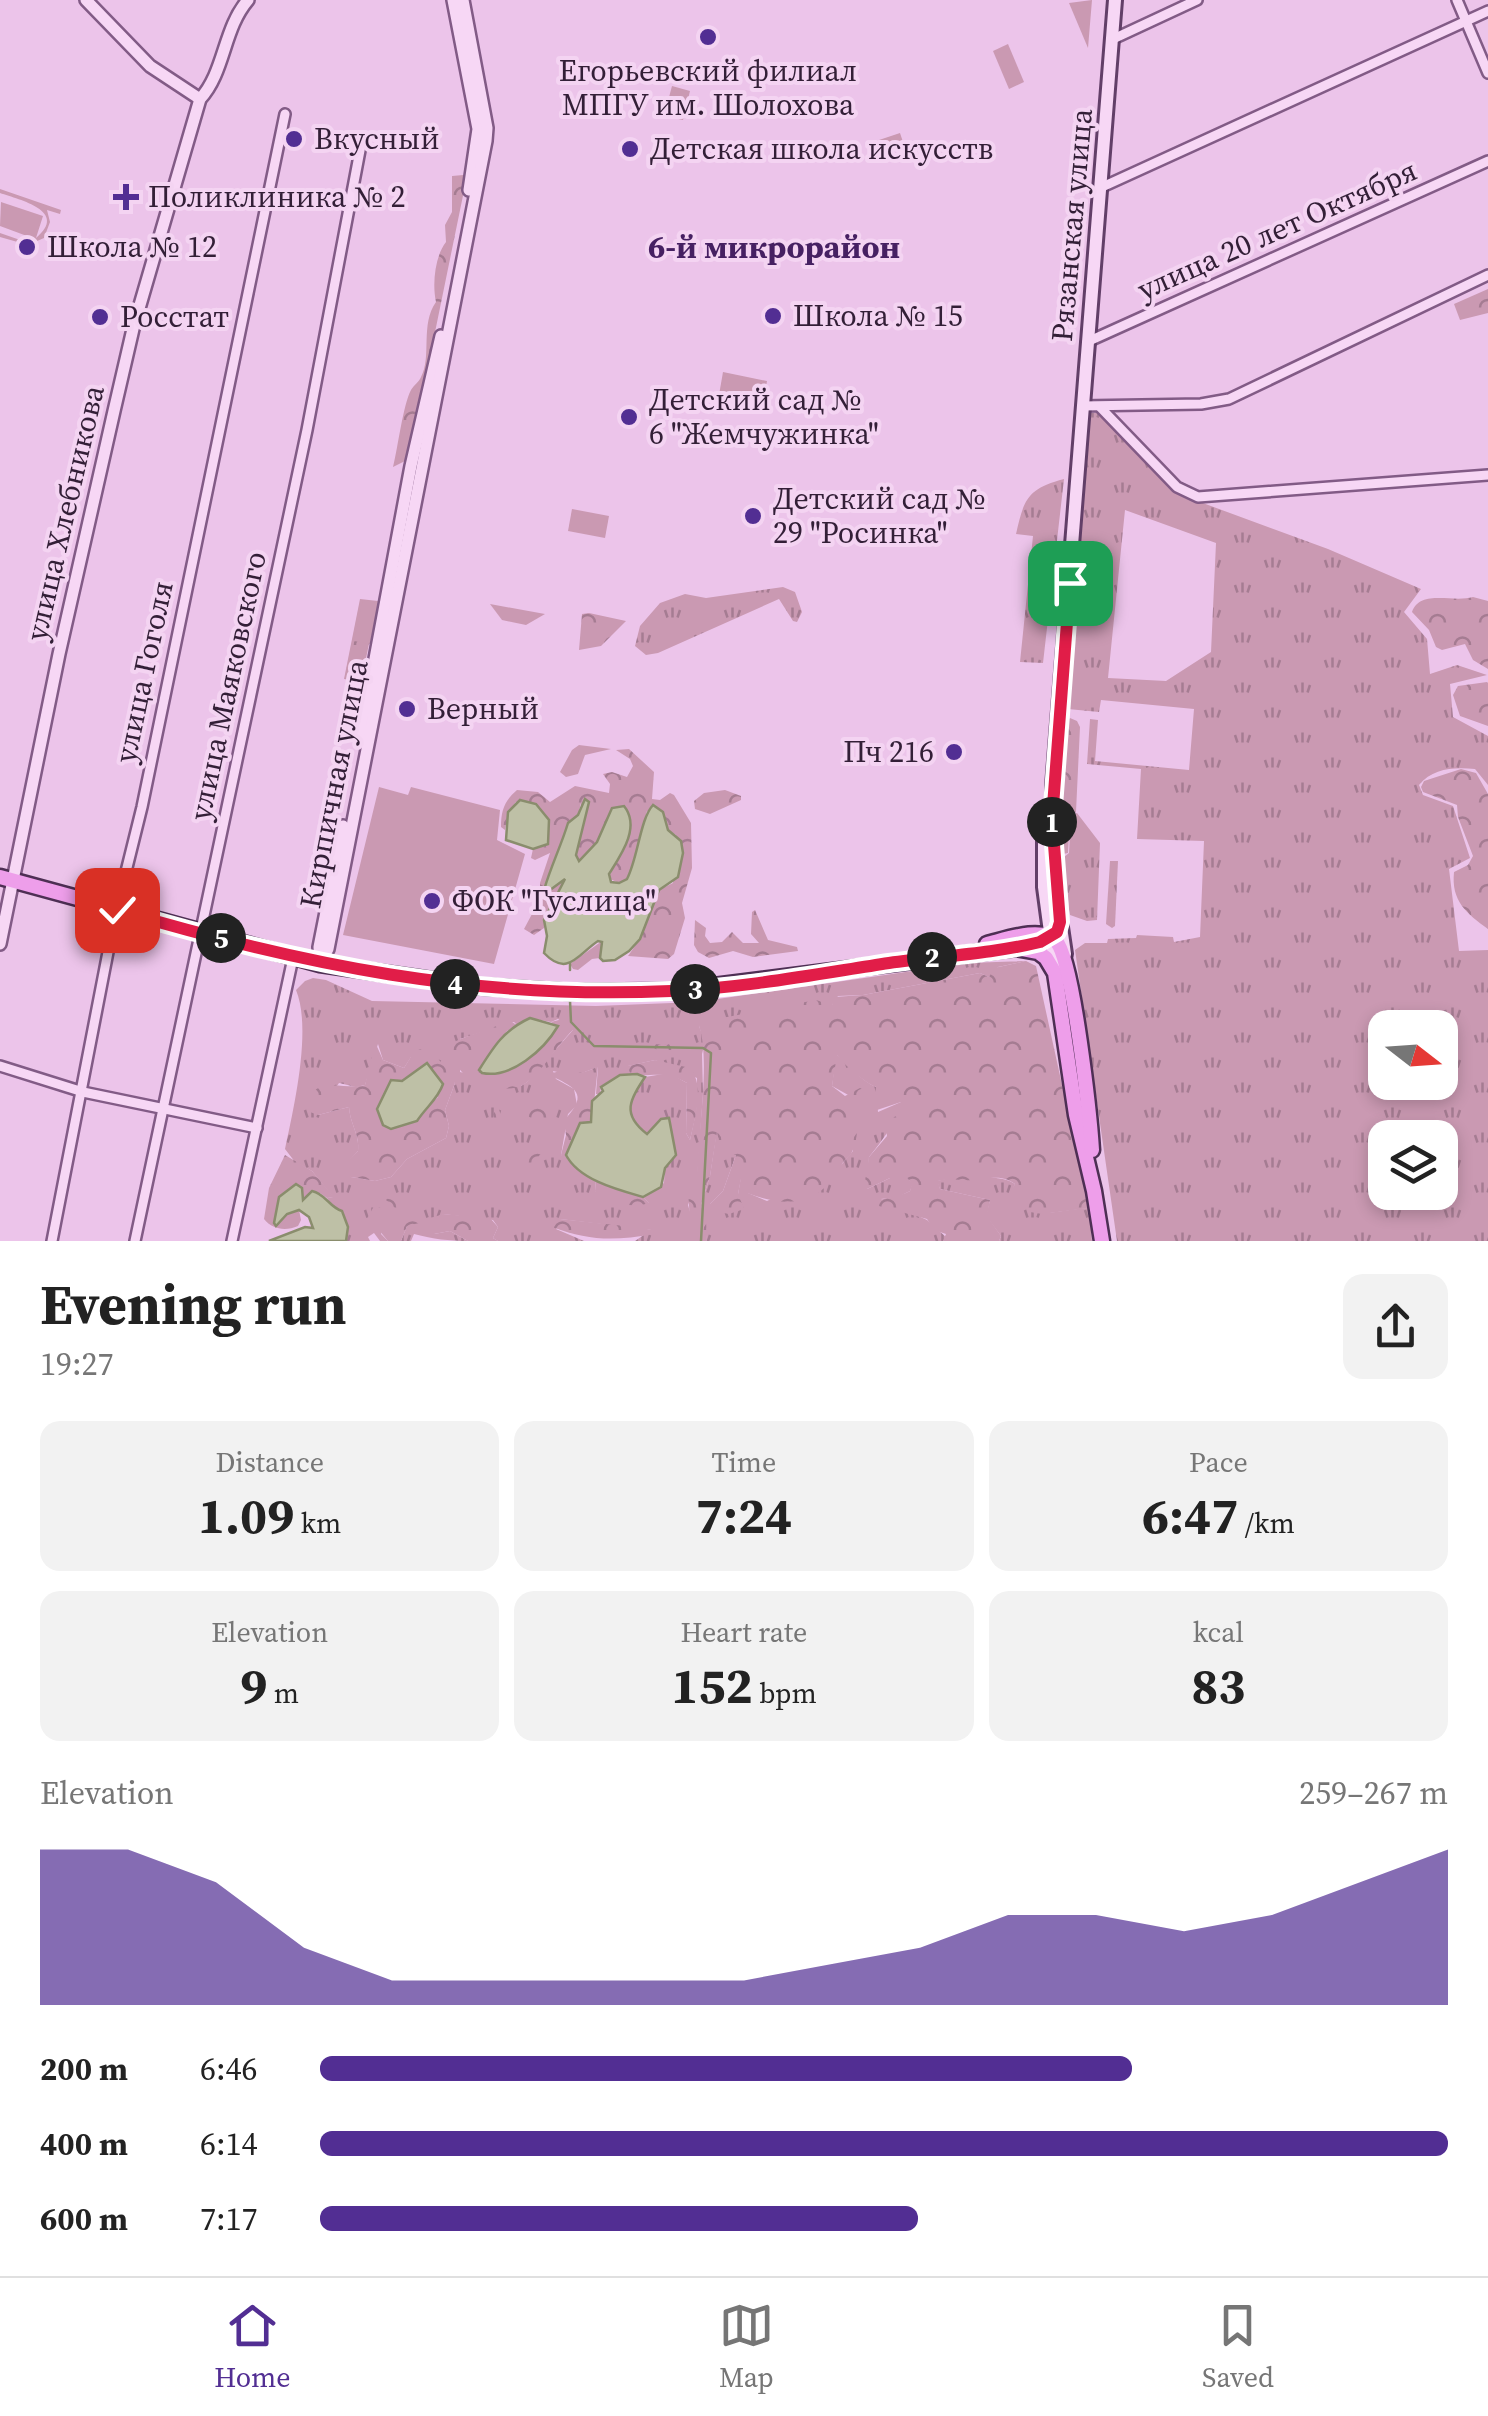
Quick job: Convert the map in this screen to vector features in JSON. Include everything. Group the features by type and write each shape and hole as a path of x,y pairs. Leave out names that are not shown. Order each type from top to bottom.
{"main road":[{"name":"Рязанская улица","path":"1061,973 1052,819 1115,0"},
{"name":"Рязанская улица","path":"1051,938 1044,814 1079,454"},
{"path":"6,878 320,964 458,985 606,992 744,984 943,955 1051,938 1060,922"},
{"path":"1015,942 1041,920 1046,902"},
{"path":"1051,938 1058,945 1089,1110 1094,1191 1102,1241"},
{"path":"1015,942 1038,952 1061,973"}],"street":[{"path":"86,0 150,66 200,99"},
{"name":"улица Хлебникова","path":"0,944 6,878 126,362 200,99 211,88 231,25 248,0"},
{"name":"Кирпичная улица","path":"320,964 319,946 478,134 453,0"},
{"name":"Кирпичная улица","path":"320,964 328,949 486,141 487,128 463,0"},
{"path":"1111,40 1196,0"},
{"path":"1457,0 1488,73"},
{"path":"1100,188 1488,11"},
{"name":"улица Гоголя","path":"52,1241 117,910 142,807 285,114"},
{"name":"улица Маяковского","path":"135,1241 307,430 362,140"},
{"name":"улица 20 лет Октября","path":"1087,342 1488,161"},
{"path":"1082,406 1201,404 1229,399 1488,275"},
{"path":"1100,407 1177,486 1198,497 1488,475"},
{"path":"232,1241 293,958"},
{"path":"0,1066 84,1092 256,1128"}],"green space":[{"path":"1092,0 1088,48 1069,3"},
{"path":"1008,44 1024,82 1009,89 993,51"},
{"path":"672,86 690,91 683,120 664,116"},
{"path":"900,133 905,148 880,156 876,141"},
{"path":"463,175 466,181 409,459 393,467 408,397 426,360 428,320 436,302 435,270 446,242 445,225 452,212 452,176"},
{"path":"0,189 61,210 60,214 47,210 50,222 44,238 28,245 0,237 0,233 23,241 35,239 0,226 1,202 43,216 36,238 47,221 38,208 0,193"},
{"path":"1488,289 1488,313 1460,320 1454,304"},
{"path":"723,372 767,381 763,404 719,395"},
{"path":"1090,413 1098,413 1181,495 1328,549 1421,589 1404,612 1427,639 1430,674 1457,665 1487,675 1450,684 1453,717 1488,736 1488,785 1475,769 1459,768 1437,772 1419,785 1423,795 1453,806 1470,858 1449,869 1459,951 1488,950 1488,1241 1117,1241 1075,950 1085,943 1107,943 1108,939 1137,935 1173,937 1174,942 1200,937 1204,841 1137,839 1141,769 1087,764 1090,719 1098,720 1095,761 1189,770 1194,709 1101,700 1099,712 1068,709 1062,703","holes":["1125,510 1216,543 1211,652 1166,681 1108,678"]},
{"path":"1064,479 1043,663 1020,662 1033,536 1016,534 1029,497"},
{"path":"572,509 609,516 605,538 568,531"},
{"path":"783,587 795,592 802,612 797,622 779,599 658,653 646,655 635,646 640,626 660,603 685,594 706,598"},
{"path":"1473,597 1488,601 1488,669 1473,660 1465,644 1442,650 1436,647 1429,630 1412,612 1416,605 1430,599"},
{"path":"360,599 378,601 361,682 344,679"},
{"path":"363,600 379,603 370,644 354,641"},
{"path":"490,604 545,614 526,625 502,620"},
{"path":"582,614 626,621 601,646 579,650"},
{"path":"1487,682 1488,726 1460,716 1453,695 1458,686"},
{"path":"1070,718 1080,727 1076,812 1070,816 1068,853 1063,854 1060,782 1065,723"},
{"path":"579,745 611,749 585,755 578,774 566,777 560,772"},
{"path":"629,749 654,772 652,799 674,795 691,823 692,868 682,903 685,918 674,954 668,959 628,956 640,939 659,890 673,883 676,835 668,830 663,812 647,811 631,872 619,883 608,878 624,849 612,808 597,842 584,859 576,859 581,803 578,815 568,823 547,892 566,878 564,885 547,914 544,928 534,935 524,929 540,899 540,883 550,853 531,858 533,849 545,846 516,802 508,812 505,830 501,827 504,807 517,790 538,792 550,802 575,786 609,793 610,784 603,774 612,772 627,777 633,766 630,759 616,750"},
{"path":"1461,769 1476,773 1488,794 1488,929 1467,912 1455,891 1454,872 1468,865 1473,856 1457,805 1423,792 1421,787 1424,781"},
{"name":"ФОК \"Гуслица\"","path":"379,787 408,795 411,787 500,810 497,840 525,854 494,964 343,935"},
{"path":"725,790 741,796 741,800 710,814 695,809 694,801 704,793"},
{"path":"1077,813 1100,843 1097,920 1070,915 1069,910 1064,857 1069,853 1071,815"},
{"path":"1110,861 1118,861 1112,928 1106,924"},
{"path":"755,910 768,940 797,947 798,951 753,957 733,951 709,958 698,952 694,945 695,920 706,928 705,936 710,943 722,942 732,932 743,943 759,943 751,934"},
{"path":"602,941 600,958 573,969 570,964"},
{"path":"1026,961 998,967 989,977 980,973 863,995 838,996 832,1005 699,1026 705,1042 697,1180 688,1205 693,1222 691,1241 635,1241 651,1230 560,1219 556,1229 584,1241 498,1241 493,1238 498,1227 493,1220 443,1214 434,1234 450,1231 468,1241 414,1234 411,1241 401,1241 407,1226 396,1208 395,1212 386,1212 381,1234 388,1241 380,1241 374,1233 368,1237 370,1241 346,1241 348,1227 327,1198 333,1197 312,1171 295,1162 285,1149 302,1046 296,990 313,978 372,1001 596,1006 697,1002 968,963","holes":["530,1018 551,1022 558,1019 573,1030 527,1082 521,1086 460,1072 460,1039","378,1044 383,1060 404,1068 411,1057 455,1083 445,1110 449,1126 446,1138 407,1159 391,1177 375,1181 351,1177 349,1161 358,1145 349,1107 318,1115 339,1083 365,1085","655,1060 697,1078 690,1140 686,1133 687,1083 669,1073 645,1077 632,1100 631,1113 639,1127 647,1134 661,1119 676,1155 665,1168 664,1183 643,1197 649,1203 595,1191 596,1179 561,1155 568,1114 577,1105 574,1089 556,1079 553,1071 574,1076 598,1067 596,1094 600,1094 601,1086 619,1075 631,1075 628,1066"]},
{"path":"1026,961 1036,966 1089,1208 1030,1212 1011,1191 1015,1184 1009,1181 938,1181 940,1189 990,1200 987,1216 1001,1236 999,1241 943,1241 946,1234 934,1230 927,1219 879,1206 877,1202 881,1200 910,1191 912,1183 907,1178 890,1178 864,1187 869,1157 887,1136 885,1120 897,1116 912,1102 874,1111 876,1087 837,1055 832,1086 845,1096 860,1088 867,1092 867,1108 860,1119 852,1152 834,1178 814,1195 790,1202 747,1193 741,1179 738,1194 744,1209 729,1214 713,1211 710,1204 723,1191 736,1155 721,1151 717,1132 701,1205 707,1241 691,1241 688,1188 697,1179 704,1079 701,1022 816,1000 832,1005 834,997 980,973 989,977 994,968"},
{"path":"570,1017 576,1022 573,1030 530,1080 515,1088 490,1087 473,1081 456,1062 452,1043 510,1021 517,1025 507,1031 480,1069 538,1052 558,1027 551,1022"},
{"path":"678,1040 691,1050 689,1053 668,1056 654,1048 654,1044 667,1045"},
{"path":"375,1042 383,1060 404,1068 415,1050 428,1049 455,1083 445,1110 449,1126 446,1138 407,1159 391,1177 375,1181 351,1177 344,1172 358,1145 349,1107 318,1115 310,1112 310,1100 320,1087 365,1085","holes":["411,1076 438,1097 417,1121 391,1080 402,1081"]},
{"path":"836,1054 876,1087 878,1112 901,1102 914,1102 869,1157 867,1189 890,1178 907,1178 913,1183 910,1191 881,1199 927,1220 947,1238 707,1241 701,1205 717,1129 736,1155 723,1191 710,1204 738,1194 741,1177 748,1193 767,1201 842,1164 853,1151 850,1096 832,1086"},
{"path":"655,1060 690,1068 695,1075 698,1102 690,1140 686,1133 687,1083 665,1075 631,1075 627,1066"},
{"path":"598,1066 592,1122 580,1123 567,1160 563,1159 564,1122 577,1095 549,1074 577,1073"},
{"path":"496,1102 501,1119 498,1132 488,1139 471,1138 493,1118"},
{"path":"554,1105 556,1109 548,1145 529,1168 521,1166 517,1158 531,1149 538,1123 528,1116 524,1107"},
{"path":"285,1155 312,1171 334,1197 320,1193 303,1200 301,1196 277,1225 287,1214 299,1210 298,1226 284,1229 264,1219 269,1188"},
{"path":"953,1177 1008,1180 1015,1184 1012,1191 1022,1201 1046,1213 1089,1208 1092,1241 999,1241 1001,1236 986,1216 990,1200 940,1189 937,1181"},
{"path":"596,1179 649,1203 628,1205 607,1199 595,1191"},
{"path":"391,1195 413,1203 422,1215 423,1222 407,1226 401,1241 388,1241 368,1217 374,1206 394,1212 395,1208 386,1200"},
{"path":"443,1214 490,1218 498,1227 493,1238 498,1241 468,1241 450,1231 434,1234 429,1228 431,1218"},
{"path":"560,1219 643,1228 653,1234 614,1239 590,1237 552,1227 550,1223"}],"shaded area":[{"path":"585,799 589,802 576,855 579,861 597,842 612,808 624,806 629,814 630,832 609,874 611,882 627,879 653,805 663,812 668,830 681,841 683,853 678,877 659,890 640,939 629,951 615,960 603,961 602,942 598,941 572,961 560,964 544,953 544,920 565,879 546,893 544,890 568,823 578,815"},
{"path":"520,800 536,804 549,820 548,844 533,849 506,840 508,812"},
{"path":"530,1018 558,1026 526,1061 504,1072 482,1073 479,1070 500,1040"},
{"path":"427,1063 443,1084 435,1099 417,1121 391,1129 383,1125 377,1109 391,1080 402,1081"},
{"path":"620,1075 645,1077 632,1100 634,1120 647,1134 661,1119 669,1118 676,1155 665,1168 661,1187 643,1197 589,1177 566,1155 580,1123 591,1122 592,1101 603,1091 601,1087"},
{"path":"296,1184 302,1188 303,1200 312,1191 342,1211 348,1227 346,1241 269,1241 305,1227 313,1228 309,1217 299,1210 287,1214 276,1226 274,1223 279,1197"}],"waterway":[{"path":"570,964 570,970"},
{"path":"570,1001 571,1022 594,1046 703,1048 711,1053 701,1241"}],"place":[{"name":"Егорьевский филиал МПГУ им. Шолохова","path":"708,37"},
{"name":"Вкусный","path":"294,139"},
{"name":"Детская школа искусств","path":"630,149"},
{"name":"Поликлиника № 2","path":"126,197"},
{"name":"Школа № 12","path":"27,247"},
{"name":"Школа № 15","path":"773,316"},
{"name":"Росстат","path":"100,317"},
{"name":"Детский сад № 6 \"Жемчужинка\"","path":"629,417"},
{"name":"Детский сад № 29 \"Росинка\"","path":"753,516"},
{"name":"Верный","path":"407,709"},
{"name":"Пч 216","path":"954,752"},
{"name":"ФОК \"Гуслица\"","path":"432,901"}],"district":[{"name":"6-й микрорайон","path":"774,247"}],"route":[{"path":"117,910 362,972 506,989 572,992 674,991 744,984 1040,942 1057,932 1060,922 1052,819 1070,583"}]}
